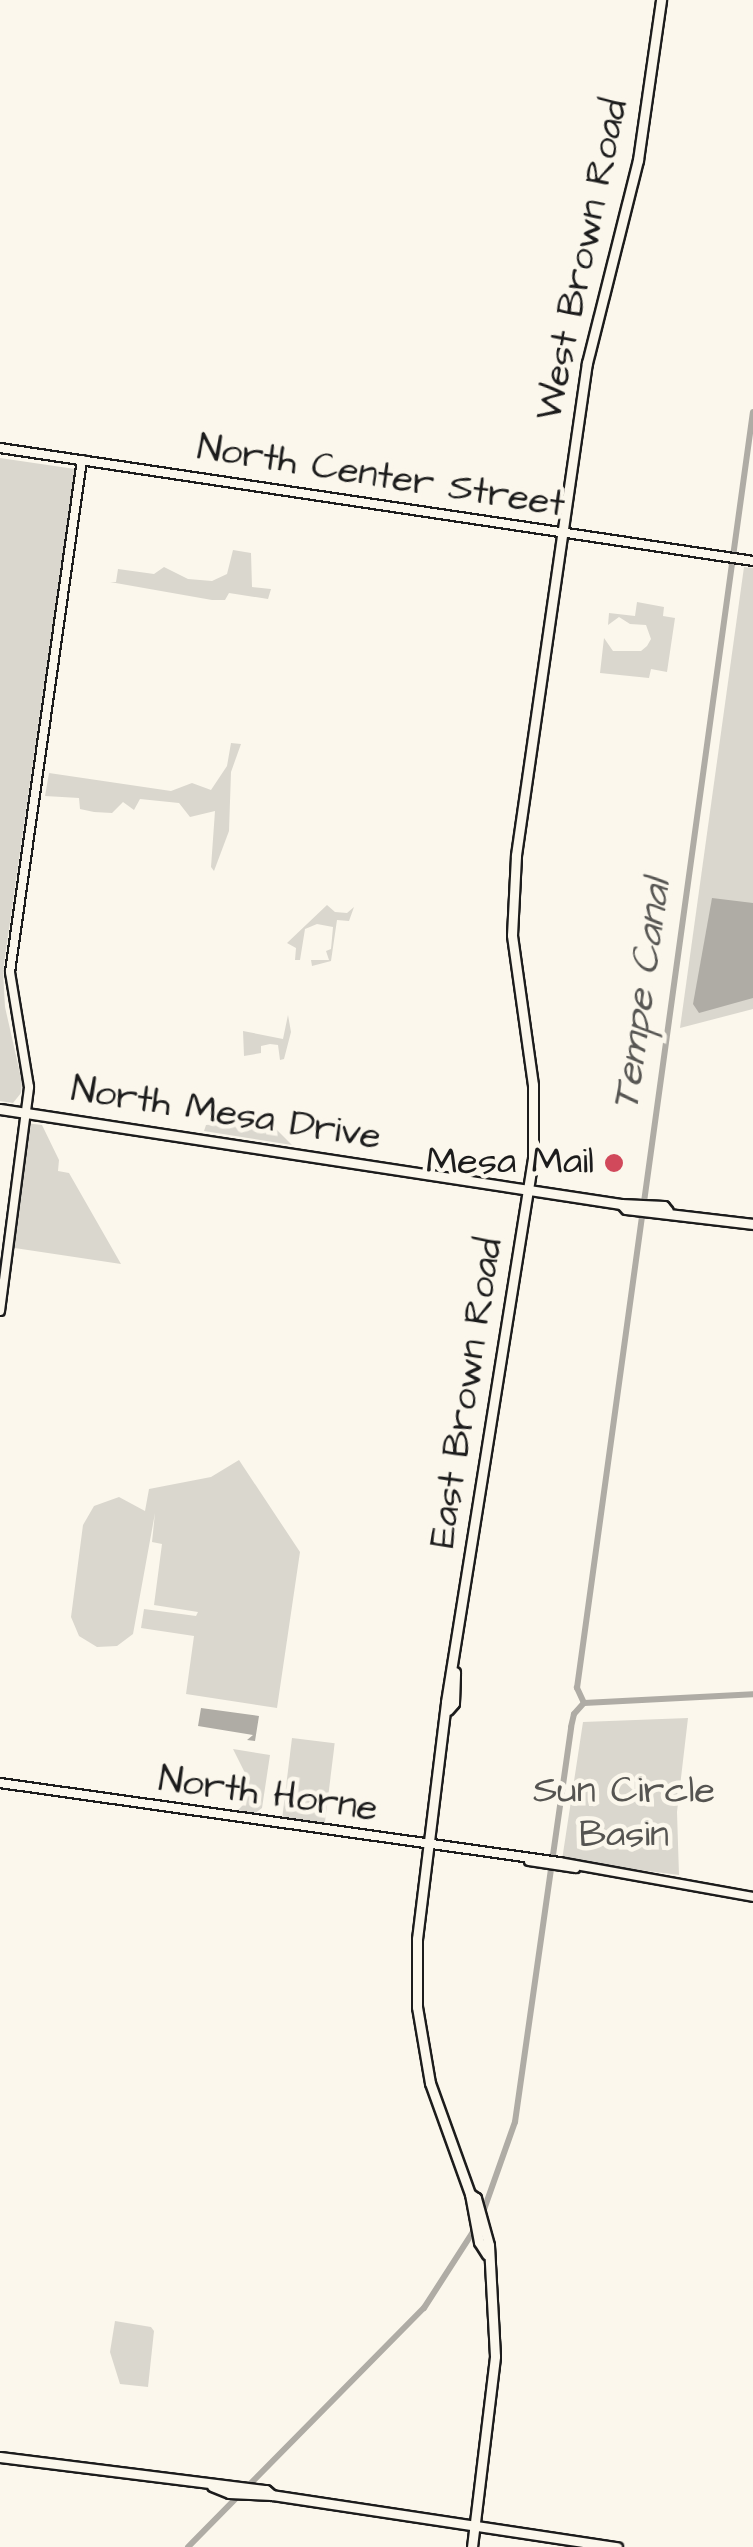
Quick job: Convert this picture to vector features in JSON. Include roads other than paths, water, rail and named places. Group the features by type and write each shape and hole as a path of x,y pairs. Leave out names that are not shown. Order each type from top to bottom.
{"main road":[{"name":"West Brown Road","path":"563,532 593,331 638,160 662,0"},
{"name":"East Brown Road","path":"487,2255 478,2239 470,2194 434,2097 420,2032 417,1939 454,1669 529,1190 533,1088 516,985 511,910 563,532"},
{"name":"North Mesa Drive","path":"0,1109 753,1224"},
{"name":"East Brown Road","path":"472,2547 495,2356 484,2227 475,2211"},
{"path":"0,2456 617,2547"}],"street":[{"name":"North Center Street","path":"0,448 753,560"},
{"path":"0,1311 29,1069 12,1005 10,972 82,460"},
{"name":"North Horne","path":"0,1783 753,1896"}],"waterway":[{"name":"Tempe Canal","path":"584,1703 577,1688 753,412"},
{"path":"584,1703 753,1694"},
{"path":"481,2218 515,2122 571,1727 574,1714 584,1703"},
{"path":"188,2547 424,2308 475,2229"}],"place":[{"name":"Mesa Mail","path":"614,1163"}],"park label":[{"name":"Sun Circle Basin","path":"624,1814"}]}
